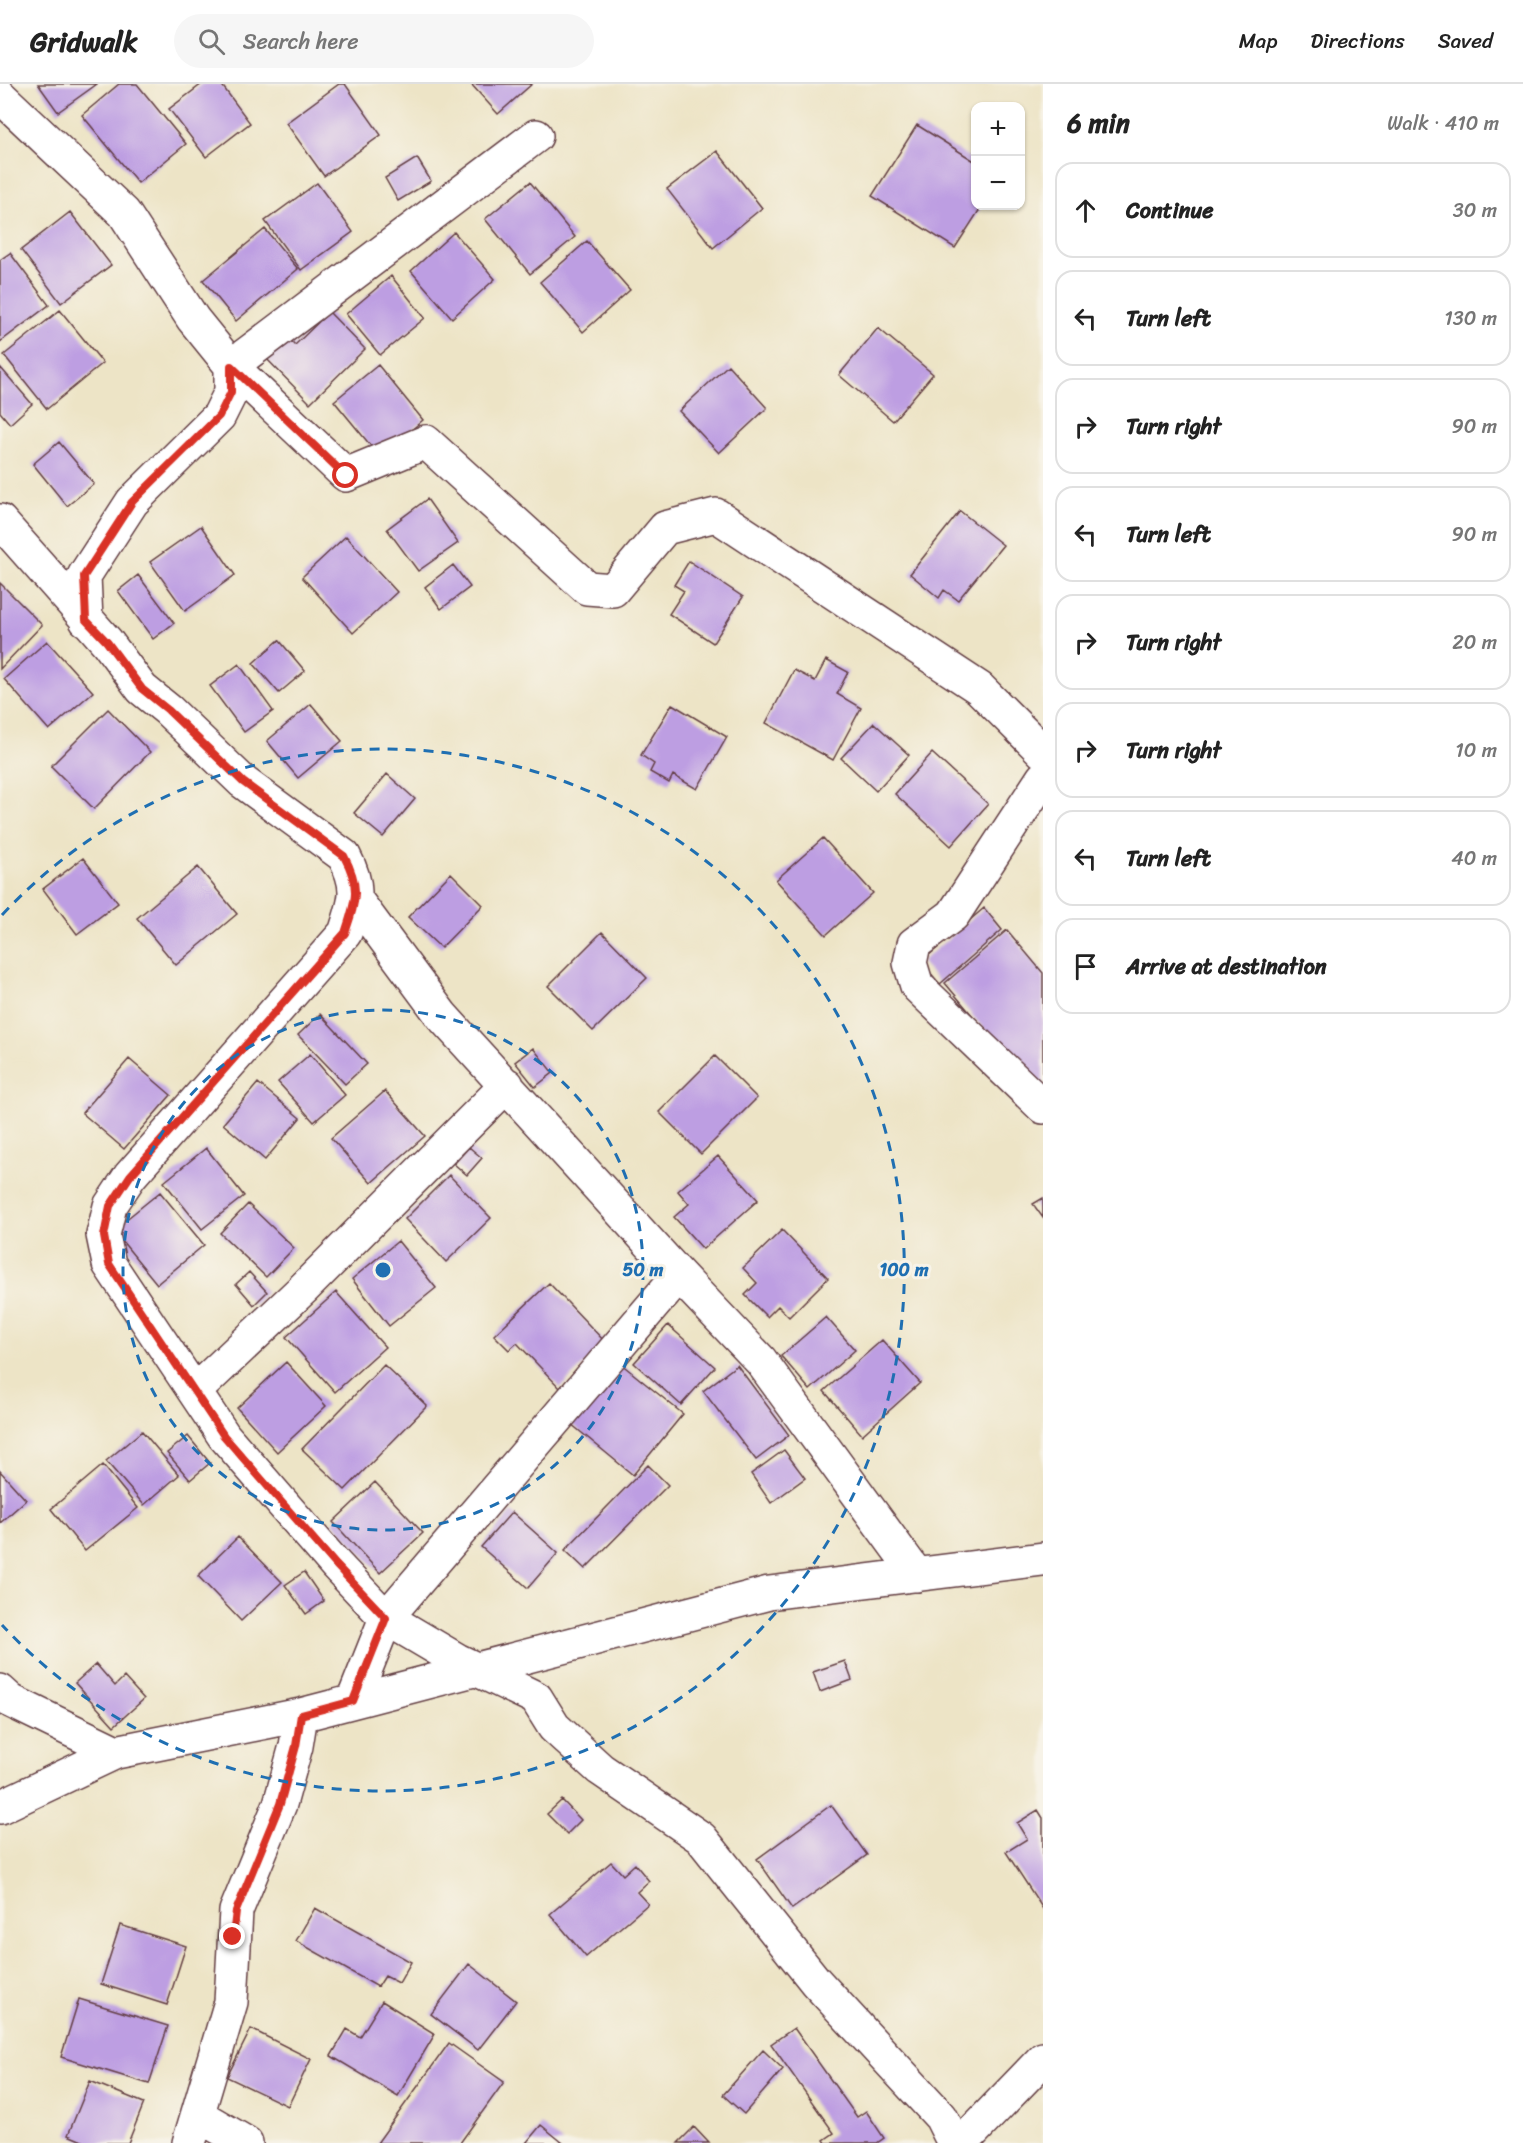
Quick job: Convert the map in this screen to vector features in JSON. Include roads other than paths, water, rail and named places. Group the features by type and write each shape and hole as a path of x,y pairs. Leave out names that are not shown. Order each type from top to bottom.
{"street":[{"path":"0,96 124,213 193,318 231,366 346,476 426,442 587,588 613,590 665,528 716,515 979,688 1043,752"},
{"path":"231,366 536,136"},
{"path":"86,620 84,576 132,502 219,416 231,392 231,366"},
{"path":"0,521 107,642 142,689 168,710 243,782 344,856 354,874 356,900 345,933 130,1176 110,1206 104,1236 109,1264 224,1436 336,1565 386,1618 474,1668 536,1698 554,1727 600,1769 701,1838 816,1982 941,2117 954,2143"},
{"path":"1043,778 953,915 914,944 910,963 916,986 1043,1107"},
{"path":"356,900 442,1016 679,1275 761,1361 917,1575"},
{"path":"195,1391 303,1289 507,1085"},
{"path":"353,1701 386,1618 679,1275"},
{"path":"0,1807 116,1752 301,1715 474,1668 769,1593 1043,1559"},
{"path":"0,1691 11,1701 116,1752"},
{"path":"246,2143 194,2129 231,2002 236,1911 280,1804 296,1746 301,1715"},
{"path":"962,2143 1043,2059"}]}
